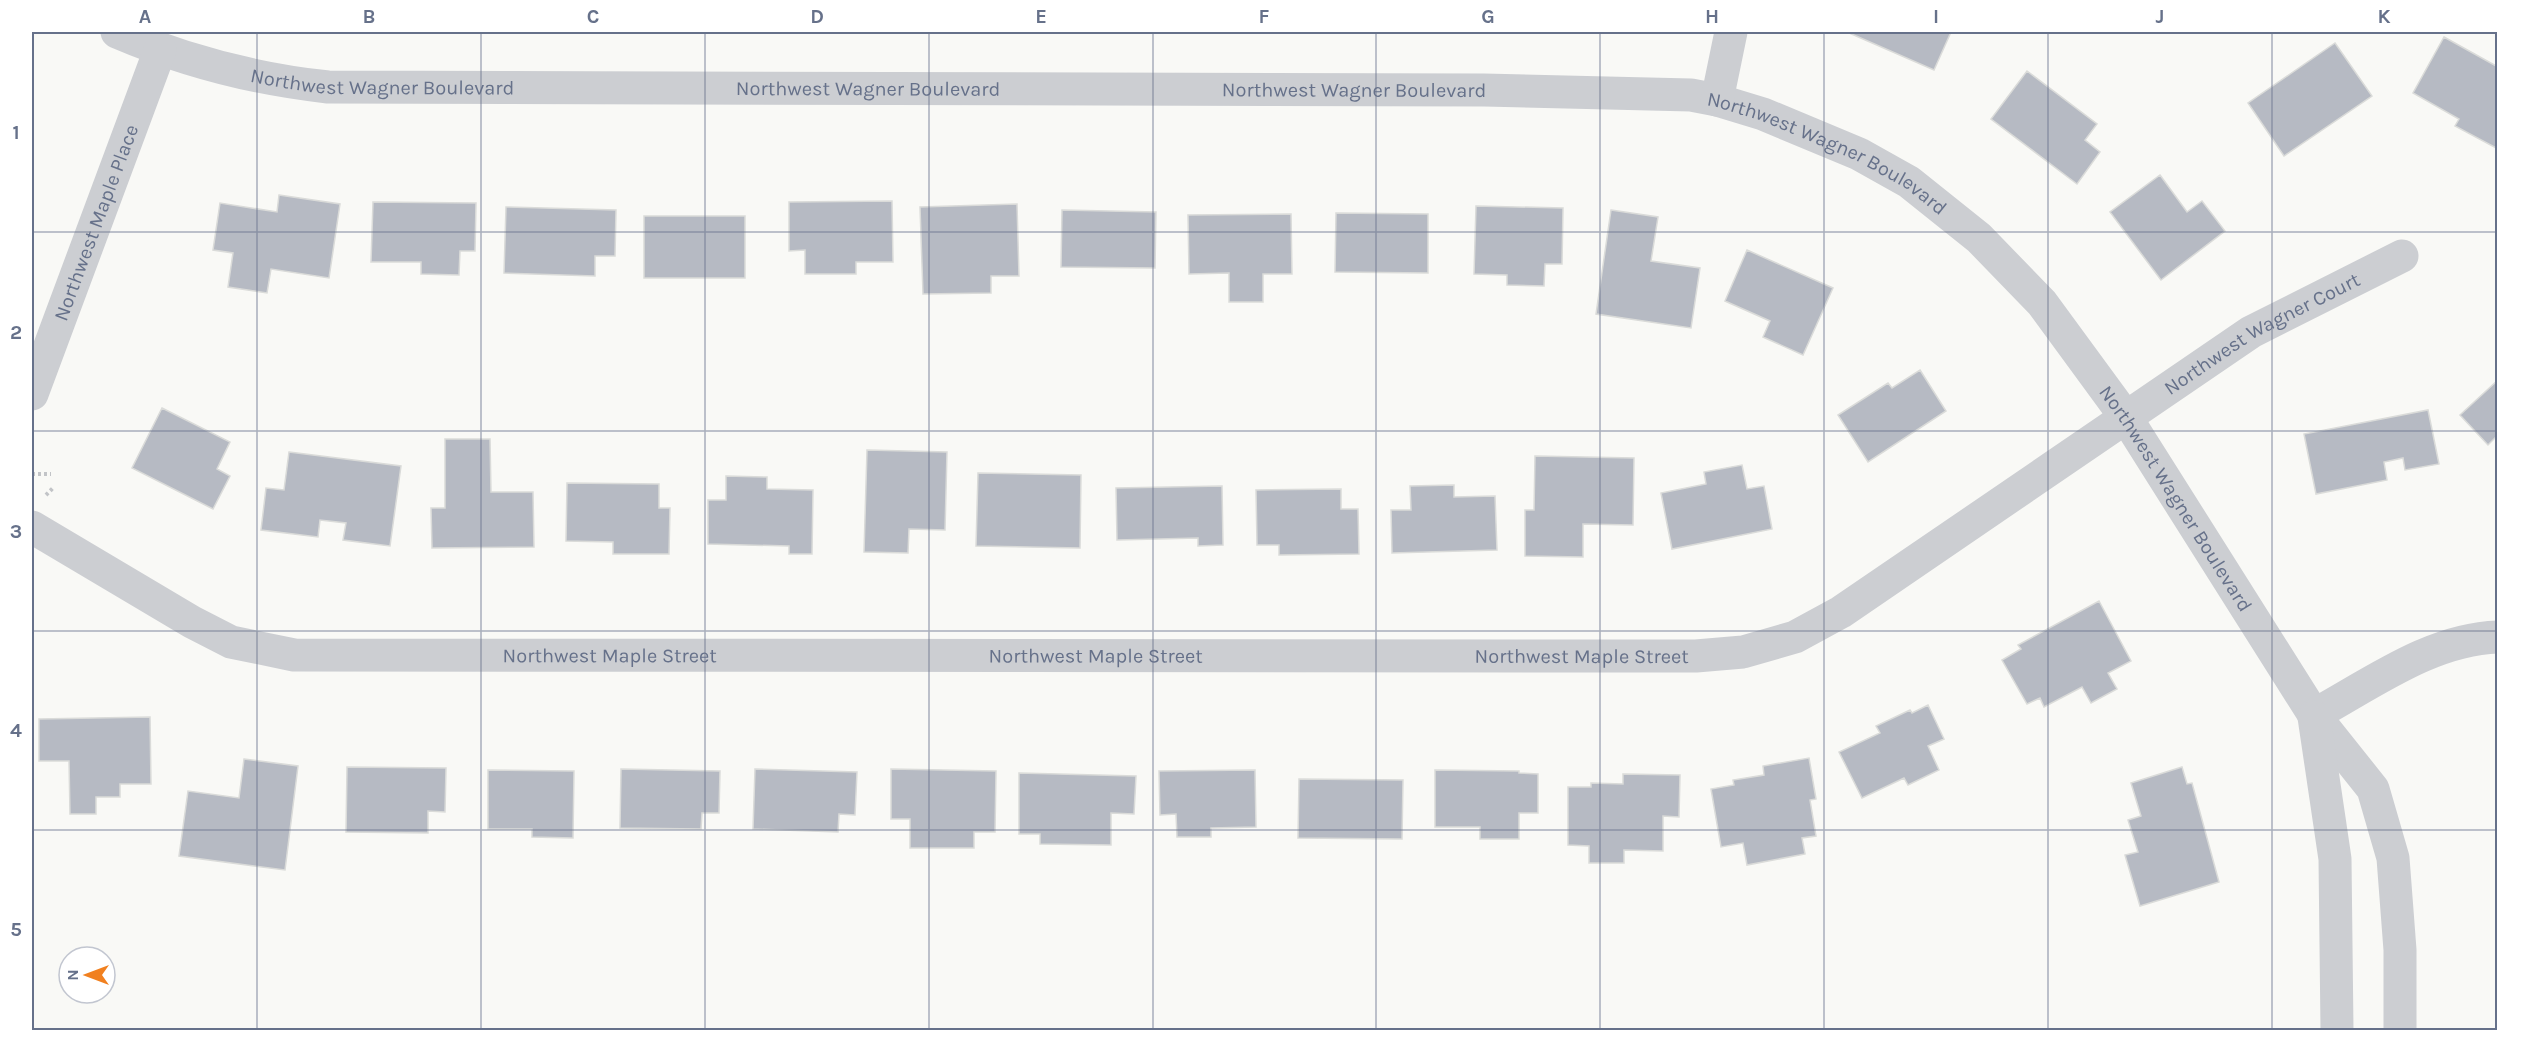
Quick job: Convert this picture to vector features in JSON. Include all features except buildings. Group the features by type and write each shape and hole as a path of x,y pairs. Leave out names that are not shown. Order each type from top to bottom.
{"street":[{"name":"Northwest Wagner Boulevard","path":"117,32 203,65 283,82 328,87 1484,90 1665,93 1718,99 1806,131 1859,154 1909,182 1979,238 2042,303 2127,419 2314,715 2373,789 2393,858 2400,950 2400,1030"},
{"path":"1718,99 1731,32"},
{"name":"Northwest Maple Place","path":"32,394 160,50"},
{"name":"Northwest Wagner Court","path":"2127,419 2251,332 2402,256"},
{"name":"Northwest Maple Street","path":"32,527 192,622 231,642 294,655 1696,656 1743,652 1795,637 1840,612 2127,419"},
{"path":"2314,715 2427,653 2465,641 2498,637"},
{"name":"Northwest Wagner Boulevard","path":"2314,715 2336,859 2337,1030"}],"path":[{"path":"32,474 51,474"}]}
